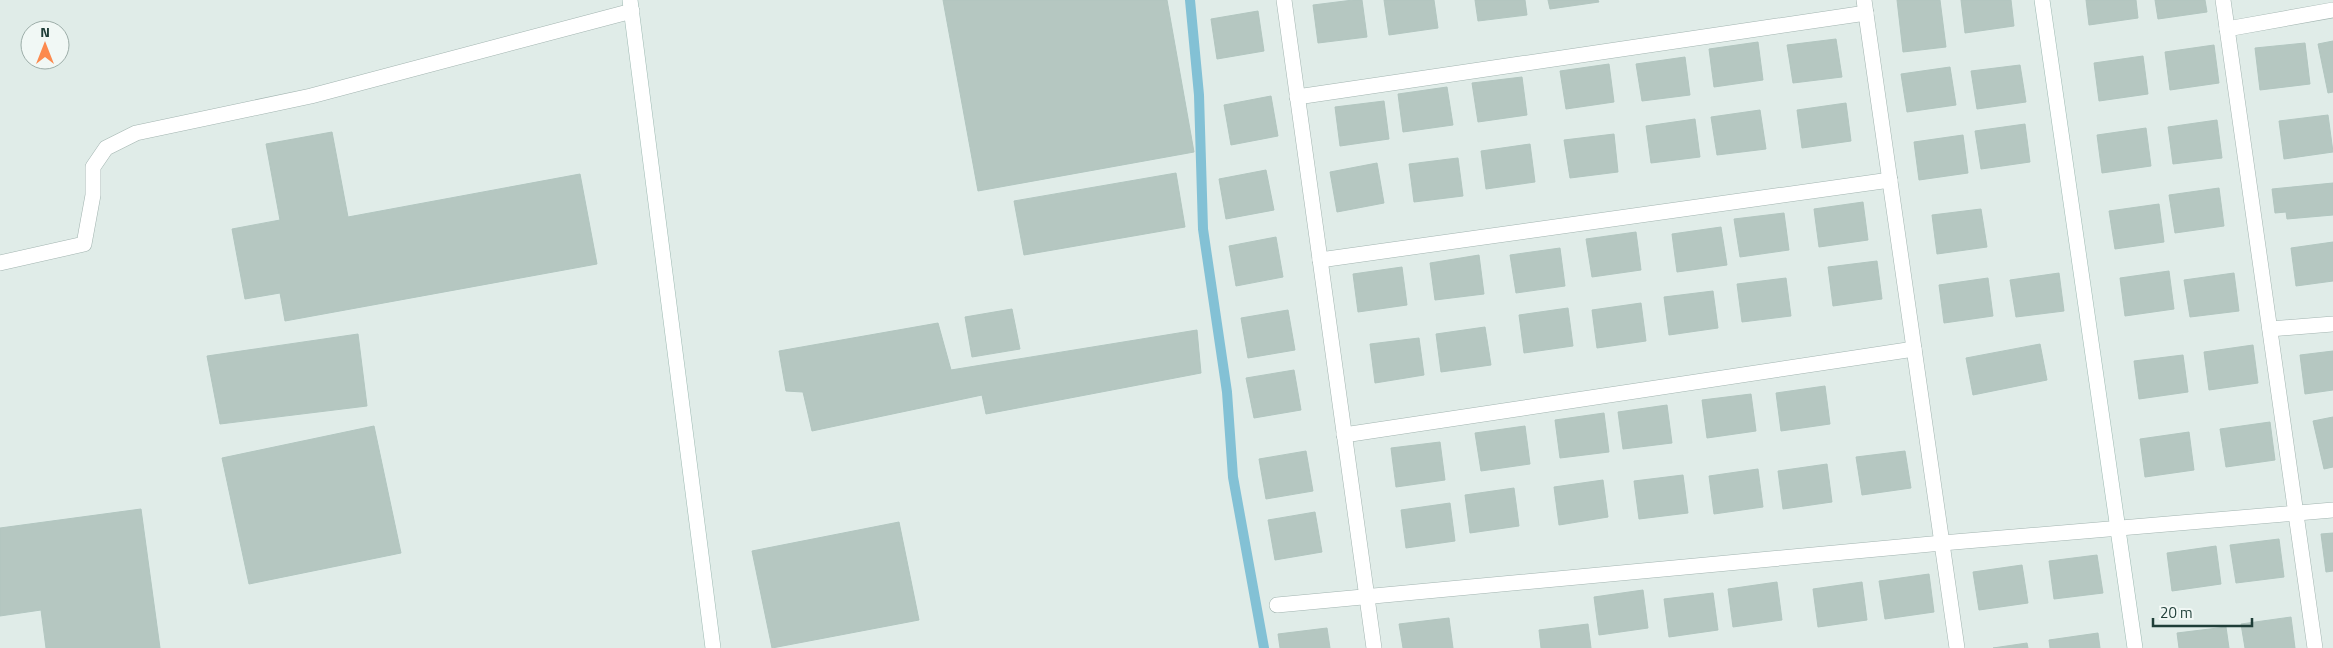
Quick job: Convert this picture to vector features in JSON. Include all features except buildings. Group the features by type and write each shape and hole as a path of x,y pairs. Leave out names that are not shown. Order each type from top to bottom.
{"street":[{"path":"1284,0 1374,648"},
{"path":"2042,0 2135,648"},
{"path":"2223,0 2315,648"},
{"path":"0,263 84,244 93,195 93,167 106,148 136,133 176,123 311,96 631,6 713,648"},
{"path":"1297,97 1865,7 1957,648"},
{"path":"2227,29 2333,10"},
{"path":"1320,260 1890,180"},
{"path":"2270,329 2333,324"},
{"path":"1344,435 1914,349"},
{"path":"1277,605 1942,543 2333,510"}],"waterway":[{"path":"1190,0 1199,95 1203,229 1227,392 1233,477 1264,648"}]}
